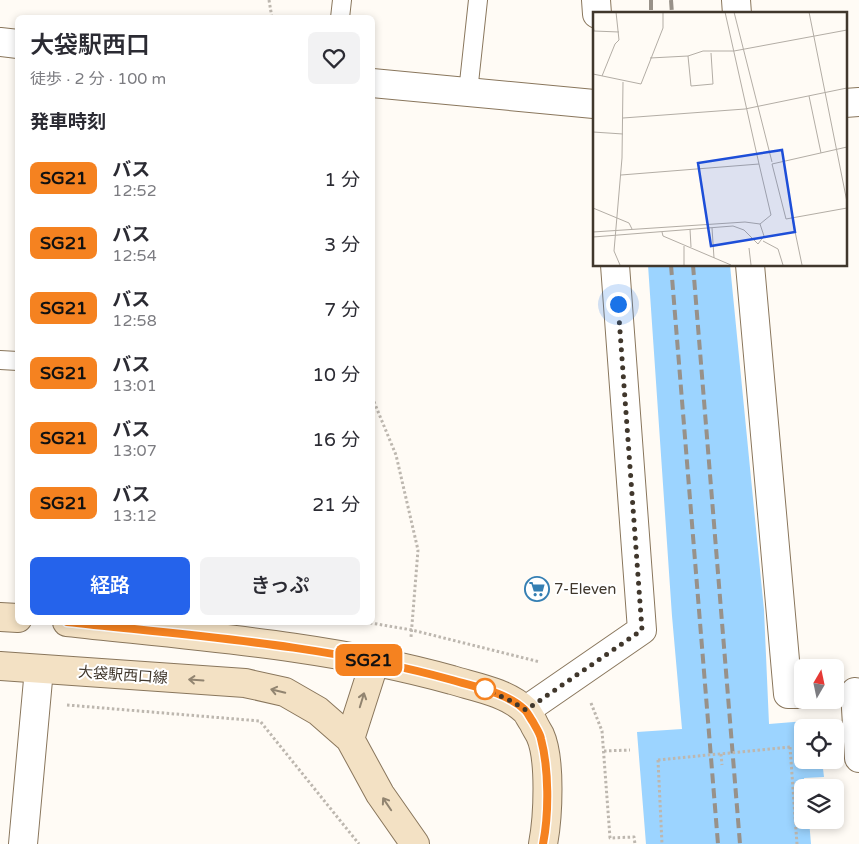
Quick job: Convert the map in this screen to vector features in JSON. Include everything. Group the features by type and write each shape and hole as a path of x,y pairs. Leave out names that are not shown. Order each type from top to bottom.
{"street":[{"path":"0,42 15,44"},
{"path":"375,83 593,104"},
{"path":"846,103 859,102"},
{"path":"526,710 642,630 615,266"},
{"path":"750,266 788,694 794,694"},
{"path":"0,617 15,618"},
{"path":"95,625 251,642 375,661 406,667 485,689 509,700 526,710 541,737 547,768 546,832 543,844"},
{"path":"375,661 350,739 380,794 415,844"},
{"name":"大袋駅西口線","path":"0,666 245,683 285,692 318,711 350,739"},
{"path":"23,844 38,669"},
{"path":"850,692 859,758"}],"lane":[{"path":"340,15 342,0"},
{"path":"468,92 478,0"},
{"path":"0,360 15,361"}],"path":[{"path":"269,0 272,15"},
{"path":"375,404 396,455 418,550 412,630 406,667"},
{"path":"375,624 412,630 541,662"},
{"path":"590,698 602,731 610,838 634,837 635,844"},
{"path":"66,705 260,721 359,844"},
{"path":"662,844 658,760 790,747 797,844"},
{"path":"604,751 630,750"},
{"path":"721,754 722,765"}],"building":[{"path":"648,266 730,266 764,610 769,724 794,722 794,769 823,769 824,777 794,779 794,829 810,829 811,844 646,844 637,732 682,729 672,616"}],"railway":[{"path":"651,0 651,12"},
{"path":"671,0 672,12"},
{"path":"671,266 718,844"},
{"path":"693,266 740,844"}],"bus line":[{"name":"SG21","path":"95,625 251,642 375,661 406,667 485,689 509,700 526,710 541,737 547,768 546,832 543,844"}],"place":[{"name":"7-Eleven","path":"537,589"}],"route":[{"path":"485,689 526,710 642,630 618,304"}]}
